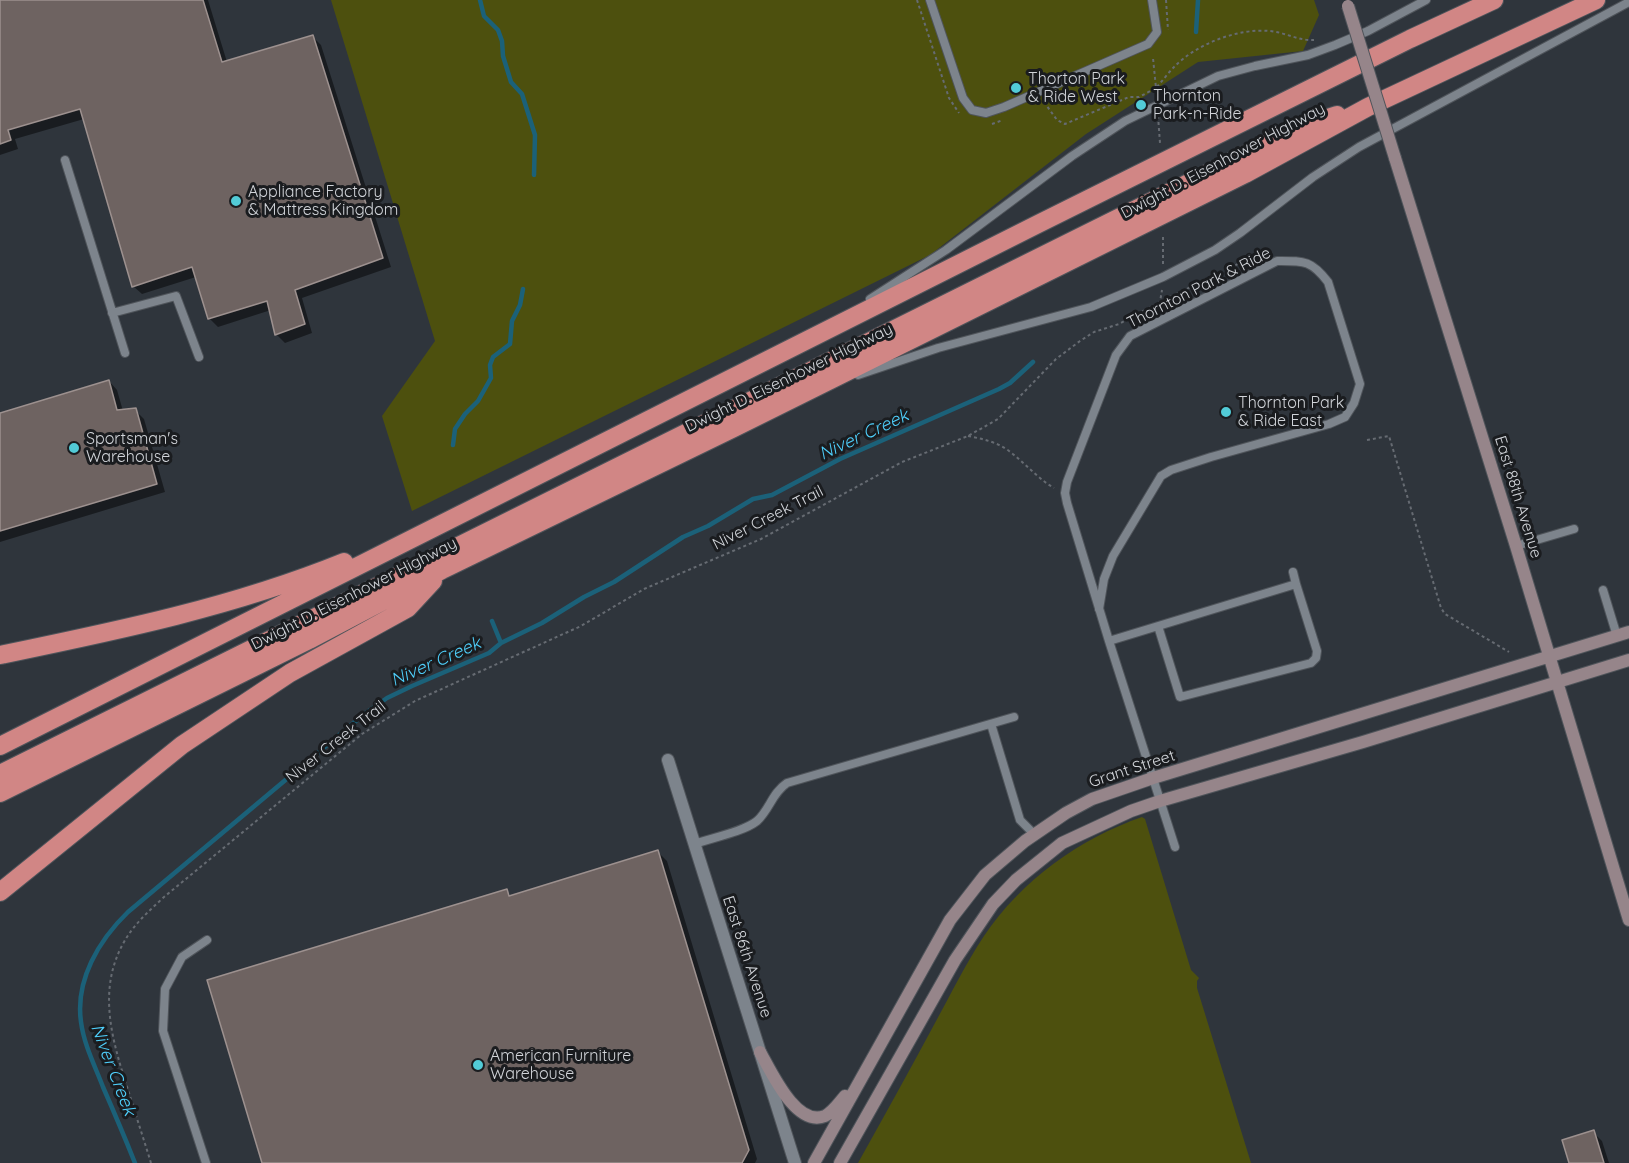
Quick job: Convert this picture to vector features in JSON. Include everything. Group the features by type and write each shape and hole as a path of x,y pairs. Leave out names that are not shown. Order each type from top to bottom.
{"highway":[{"name":"Dwight D. Eisenhower Highway","path":"0,746 1298,95 1494,0"},
{"name":"Dwight D. Eisenhower Highway","path":"0,793 309,640 442,570 1245,174 1368,107 1596,0"},
{"path":"0,774 1279,138 1315,122 1368,107"},
{"path":"0,655 134,627 244,597 338,564 451,519"},
{"path":"0,892 182,745 290,673 408,608 442,570"}],"street":[{"name":"East 88th Avenue","path":"1347,3 1516,546 1629,920"},
{"name":"Grant Street","path":"814,1163 950,920 985,875 1034,834 1092,799 1153,778 1623,634"},
{"path":"840,1163 955,960 993,904 1016,880 1062,843 1110,820 1160,801 1363,742 1629,660"},
{"name":"East 86th Avenue","path":"668,760 795,1163"},
{"path":"760,1052 795,1109 814,1118 824,1116 832,1110 858,1082"}],"lane":[{"path":"930,0 963,98 972,110 986,113 1148,44 1157,32 1152,0"},
{"path":"769,361 899,282 946,250 1072,156 1125,121 1218,76 1308,55 1335,45 1368,31 1426,0"},
{"path":"792,399 938,348 1091,308 1163,277 1208,254 1240,233 1305,182 1359,147 1629,2"},
{"path":"64,160 125,353"},
{"name":"Thornton Park & Ride","path":"1099,609 1104,579 1113,556 1161,476 1211,457 1329,424 1345,417 1354,403 1360,384 1328,282 1318,268 1304,261 1277,261 1130,336 1116,355 1067,482 1065,493 1099,609 1175,848"},
{"path":"112,313 176,296 199,357"},
{"path":"1516,546 1574,529"},
{"path":"1158,626 1180,697 1311,663 1316,658 1317,651 1293,572"},
{"path":"1109,641 1296,584"},
{"path":"1603,590 1623,634"},
{"path":"694,844 752,824 762,816 774,795 787,783 1014,717"},
{"path":"991,724 1020,820 1034,834"},
{"path":"206,1163 163,1031 165,990 182,957 207,940"}],"path":[{"path":"1176,64 1231,34 1258,31 1286,35"},
{"path":"1153,57 1156,88"},
{"path":"1160,302 1248,259"},
{"name":"Niver Creek Trail","path":"151,1163 115,1048 108,1000 115,959 124,940 138,921 164,897 362,734 396,711 573,630 644,589 761,539 902,462 968,436 998,419 1056,359 1080,341 1094,332 1119,324"},
{"path":"968,436 984,439 1008,450 1044,482 1065,493"},
{"path":"1367,440 1389,436 1441,609 1445,614 1509,652"}],"shaded area":[{"path":"331,0 1314,0 1319,15 1303,51 1198,62 1086,134 930,255 412,511 382,416 435,341"},
{"path":"1142,817 1145,819 1191,970 1199,978 1197,988 1251,1163 858,1163 965,968 999,916 1034,880 1074,850 1096,837"}],"building":[{"name":"Appliance Factory & Mattress Kingdom","path":"0,0 203,0 222,62 313,35 383,258 295,290 305,324 275,335 267,301 208,319 192,267 132,287 80,109 8,130 11,140 0,144"},
{"name":"Sportsman's Warehouse","path":"109,380 117,410 136,408 157,484 0,531 0,413"},
{"name":"American Furniture Warehouse","path":"658,850 749,1150 742,1163 262,1163 207,980 507,889 509,896"},
{"path":"1594,1130 1604,1163 1569,1163 1562,1140"}],"waterway":[{"path":"480,0 484,16 498,30 511,82 522,94 535,135 534,175"},
{"name":"Niver Creek","path":"1196,32 1198,0"},
{"path":"453,445 455,429 478,401 491,378 490,365 493,357 510,344 512,321 520,305 523,289"},
{"name":"Niver Creek","path":"135,1163 87,1047 82,1031 80,1006 91,962 108,935 128,912 363,715 387,698 489,653 501,643 542,623 584,597 614,582 683,537 708,526 753,499 772,495 840,459 999,389 1010,383 1033,362"},
{"path":"492,621 501,643"}],"place":[{"name":"Thorton Park & Ride West","path":"1016,88"},
{"name":"Thornton Park-n-Ride","path":"1141,105"},
{"name":"Appliance Factory & Mattress Kingdom","path":"236,201"},
{"name":"Thornton Park & Ride East","path":"1226,412"},
{"name":"Sportsman's Warehouse","path":"74,448"},
{"name":"American Furniture Warehouse","path":"478,1065"}]}
